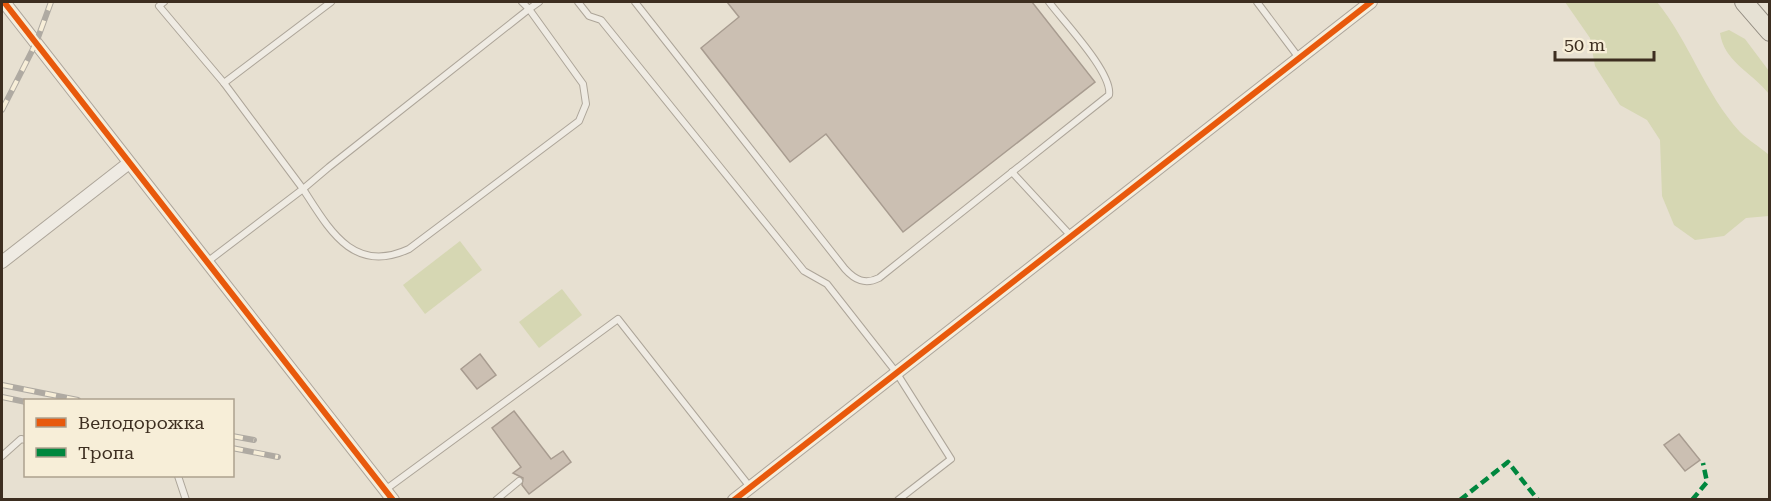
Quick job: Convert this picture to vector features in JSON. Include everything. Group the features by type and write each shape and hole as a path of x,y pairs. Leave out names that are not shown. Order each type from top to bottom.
{"main road":[{"path":"1744,2 1770,32"}],"street":[{"path":"4,2 389,495"},
{"path":"734,500 1371,2"},
{"path":"2,262 129,163"}],"lane":[{"path":"225,83 332,2"},
{"path":"160,3 225,83 323,220 348,247 371,257 396,254 419,243 579,121 586,99 583,84 522,2"},
{"path":"206,262 303,189 539,2"},
{"path":"578,2 589,16 602,20 804,271 827,284 896,372 951,459 898,500"},
{"path":"635,2 845,269 860,281 879,278 1109,95 1110,88 1104,73 1049,2"},
{"path":"1257,2 1299,58"},
{"path":"1012,172 1071,237"},
{"path":"389,495 618,319 750,487"},
{"path":"2,456 21,439 24,440"},
{"path":"178,477 186,500"},
{"path":"495,500 519,481"}],"green space":[{"path":"1565,2 1657,2 1679,33 1728,117 1743,135 1769,155 1769,216 1746,218 1724,236 1695,240 1674,225 1662,196 1660,140 1647,120 1620,105 1595,66 1590,38"},
{"path":"1729,30 1745,39 1769,71 1769,94 1727,52 1720,33"},
{"path":"460,241 482,270 425,314 403,285"},
{"path":"562,289 582,315 539,348 519,322"}],"building":[{"path":"727,2 1032,2 1095,82 903,232 826,134 790,162 701,48 739,17"},
{"path":"480,354 496,375 477,389 461,369"},
{"path":"514,411 551,459 563,451 571,462 529,494 522,485 523,478 513,473 521,467 492,428"},
{"path":"1679,434 1700,460 1685,471 1664,445"}],"railway":[{"path":"2,110 36,43 51,2"},
{"path":"2,385 73,399"},
{"path":"2,397 24,402"},
{"path":"234,436 254,440"},
{"path":"234,448 278,457"}],"marked path":[{"path":"1460,500 1508,462 1538,500"},
{"path":"1692,500 1707,482 1703,463"}],"cycle path":[{"path":"4,2 393,500"},
{"path":"734,500 1371,2"}]}
